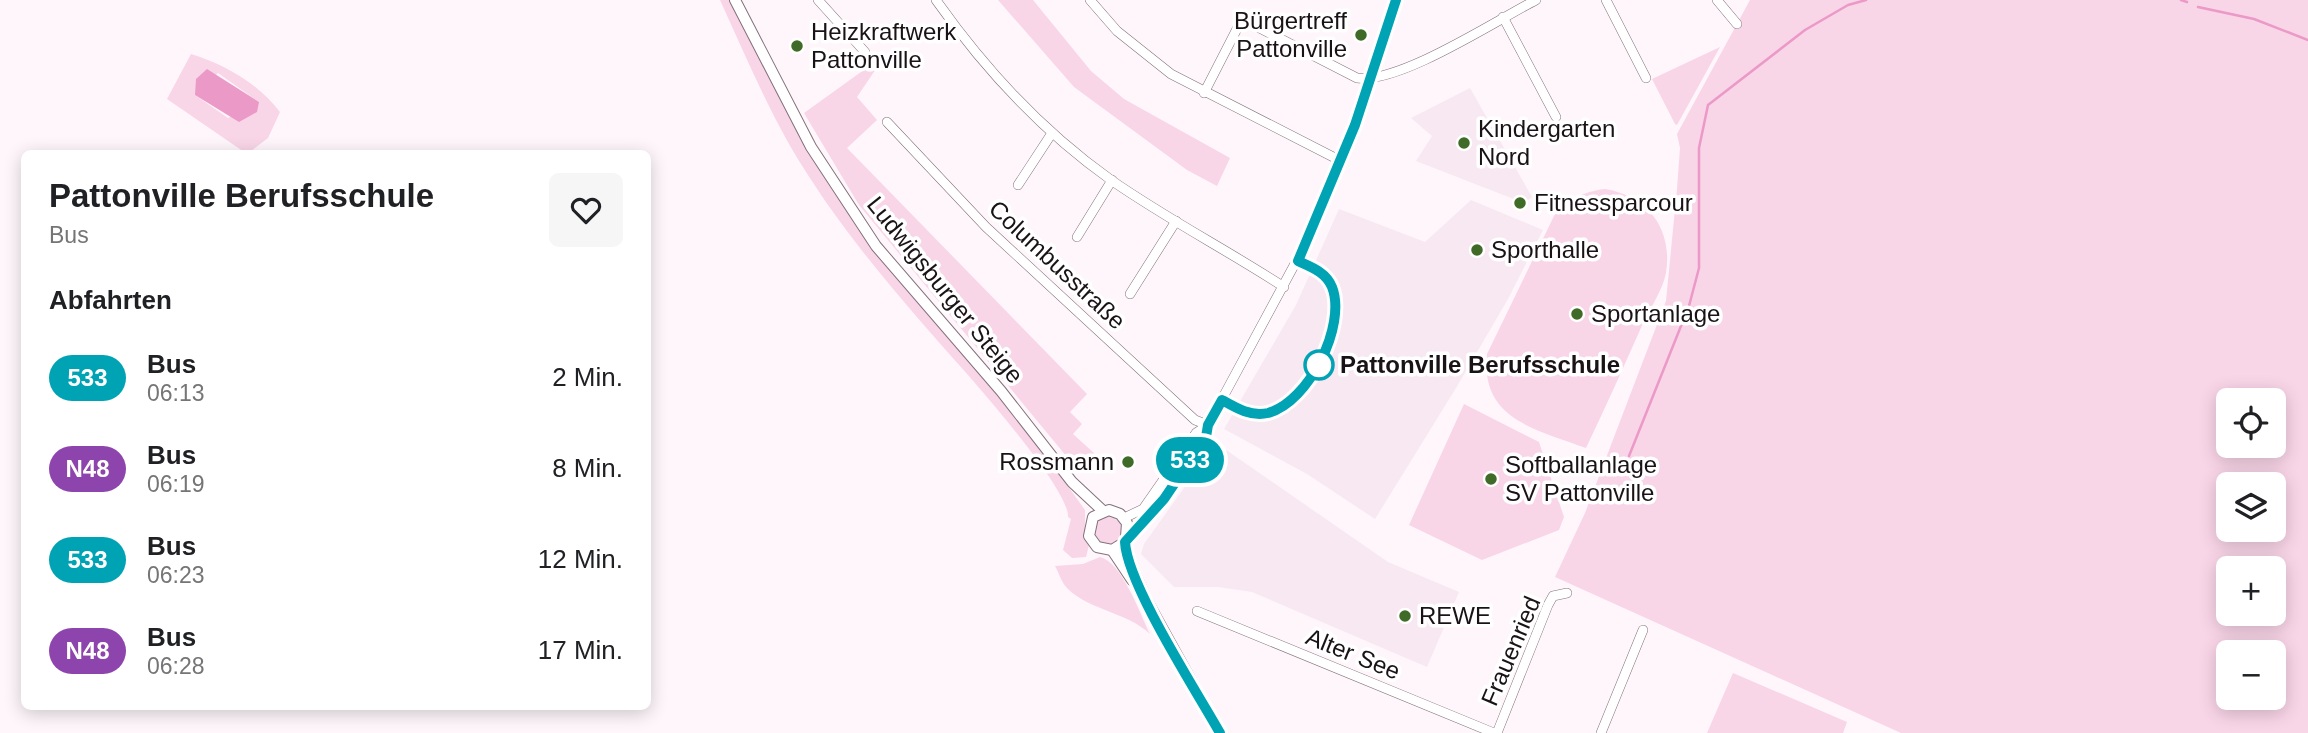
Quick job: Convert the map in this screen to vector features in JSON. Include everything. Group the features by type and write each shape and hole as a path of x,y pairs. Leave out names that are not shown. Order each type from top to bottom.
{"main road":[{"name":"Ludwigsburger Steige","path":"735,0 811,147 869,236 1051,453 1072,482"},
{"path":"1072,482 1090,523 1092,542 1101,550 1111,551 1126,539"},
{"path":"1072,482 1103,511 1115,512 1124,518 1129,560 1146,599 1220,733"},
{"path":"1090,523 1103,511"},
{"path":"1111,551 1146,599"}],"street":[{"path":"818,0 865,52"},
{"path":"936,0 974,51 1052,132 1112,180 1284,287"},
{"path":"1090,0 1118,31 1146,56 1204,93 1341,161"},
{"path":"1126,539 1164,499 1206,437 1208,425 1312,232 1372,80 1396,0"},
{"path":"1204,93 1242,19 1357,78 1372,80 1413,65 1536,0"},
{"path":"1606,0 1646,78"},
{"path":"1717,0 1737,24"},
{"path":"1503,17 1556,117"},
{"name":"Columbusstraße","path":"887,122 986,226 1050,288 1195,420 1208,425"},
{"path":"1018,186 1052,132"},
{"path":"1077,237 1112,180"},
{"path":"1130,294 1176,221"},
{"path":"1124,518 1143,509 1196,433 1208,425"},
{"name":"Frauenried","path":"1496,733 1548,605 1553,596 1567,593"},
{"name":"Alter See","path":"1197,611 1496,733"},
{"path":"1601,733 1643,630"}],"shaded area":[{"path":"720,0 732,0 874,249 989,385 1085,510 1085,535 1089,545 1086,557 1072,558 1063,550 1071,519 1043,467 873,264 808,175 770,109"},
{"path":"998,0 1033,0 1091,71 1124,99 1230,158 1217,186 1187,170 1074,87"},
{"path":"1750,0 2308,0 2308,733 1901,733 1555,577 1585,513 1666,301 1680,148 1677,134"},
{"path":"1720,47 1677,125 1675,124 1652,79"},
{"path":"191,54 240,76 280,112 268,138 252,150 241,150 167,99","holes":["218,73 259,102 228,118 195,95"]},
{"path":"886,54 857,97 877,120 847,148 1087,394 1070,412 1082,424 1073,434 1095,454 1077,469 859,205 804,113"},
{"path":"207,69 259,102 257,112 239,122 195,95 196,79"},
{"name":"Kindergarten Nord","path":"1470,88 1532,197 1524,203 1416,161 1432,136 1411,118"},
{"name":"Sportanlage","path":"1605,189 1634,199 1654,217 1665,242 1666,273 1660,292 1586,448 1531,427 1502,408 1492,394 1487,376 1487,354 1554,216 1576,197"},
{"path":"1471,200 1543,230 1508,299 1375,519 1307,474 1224,429 1296,305 1339,209 1425,242"},
{"name":"Softballanlage SV Pattonville","path":"1464,404 1539,442 1564,517 1559,530 1482,560 1409,525"},
{"path":"1216,443 1388,562 1459,592 1427,667 1252,592 1218,587 1174,587 1141,554 1144,544"},
{"path":"1108,517 1118,521 1122,531 1118,541 1108,545 1098,541 1094,531 1098,521"},
{"path":"1100,557 1116,568 1123,578 1150,634 1131,621 1077,596 1066,587 1055,566 1083,564"},
{"path":"1733,673 1847,722 1843,733 1707,733"}],"waterway":[{"path":"1629,456 1689,306 1699,268 1699,148 1708,105 1805,30 1848,5 1866,0"},
{"path":"2181,0 2187,2"},
{"path":"2198,7 2254,19 2308,40"}],"bus line":[{"name":"533","path":"1220,733 1146,599 1125,551 1125,542 1128,535 1141,526 1164,499 1206,437 1208,425 1222,400 1248,413 1268,413 1288,402 1305,386 1317,369 1328,344 1336,305 1332,287 1324,274 1298,261 1326,199 1372,80 1396,0"}],"place":[{"name":"Bürgertreff Pattonville","path":"1361,35"},
{"name":"Heizkraftwerk Pattonville","path":"797,46"},
{"name":"Kindergarten Nord","path":"1464,143"},
{"name":"Fitnessparcour","path":"1520,203"},
{"name":"Sporthalle","path":"1477,250"},
{"name":"Sportanlage","path":"1577,314"},
{"name":"Pattonville Berufsschule","path":"1319,365"},
{"name":"Rossmann","path":"1128,462"},
{"name":"Softballanlage SV Pattonville","path":"1491,479"},
{"name":"REWE","path":"1405,616"}]}
